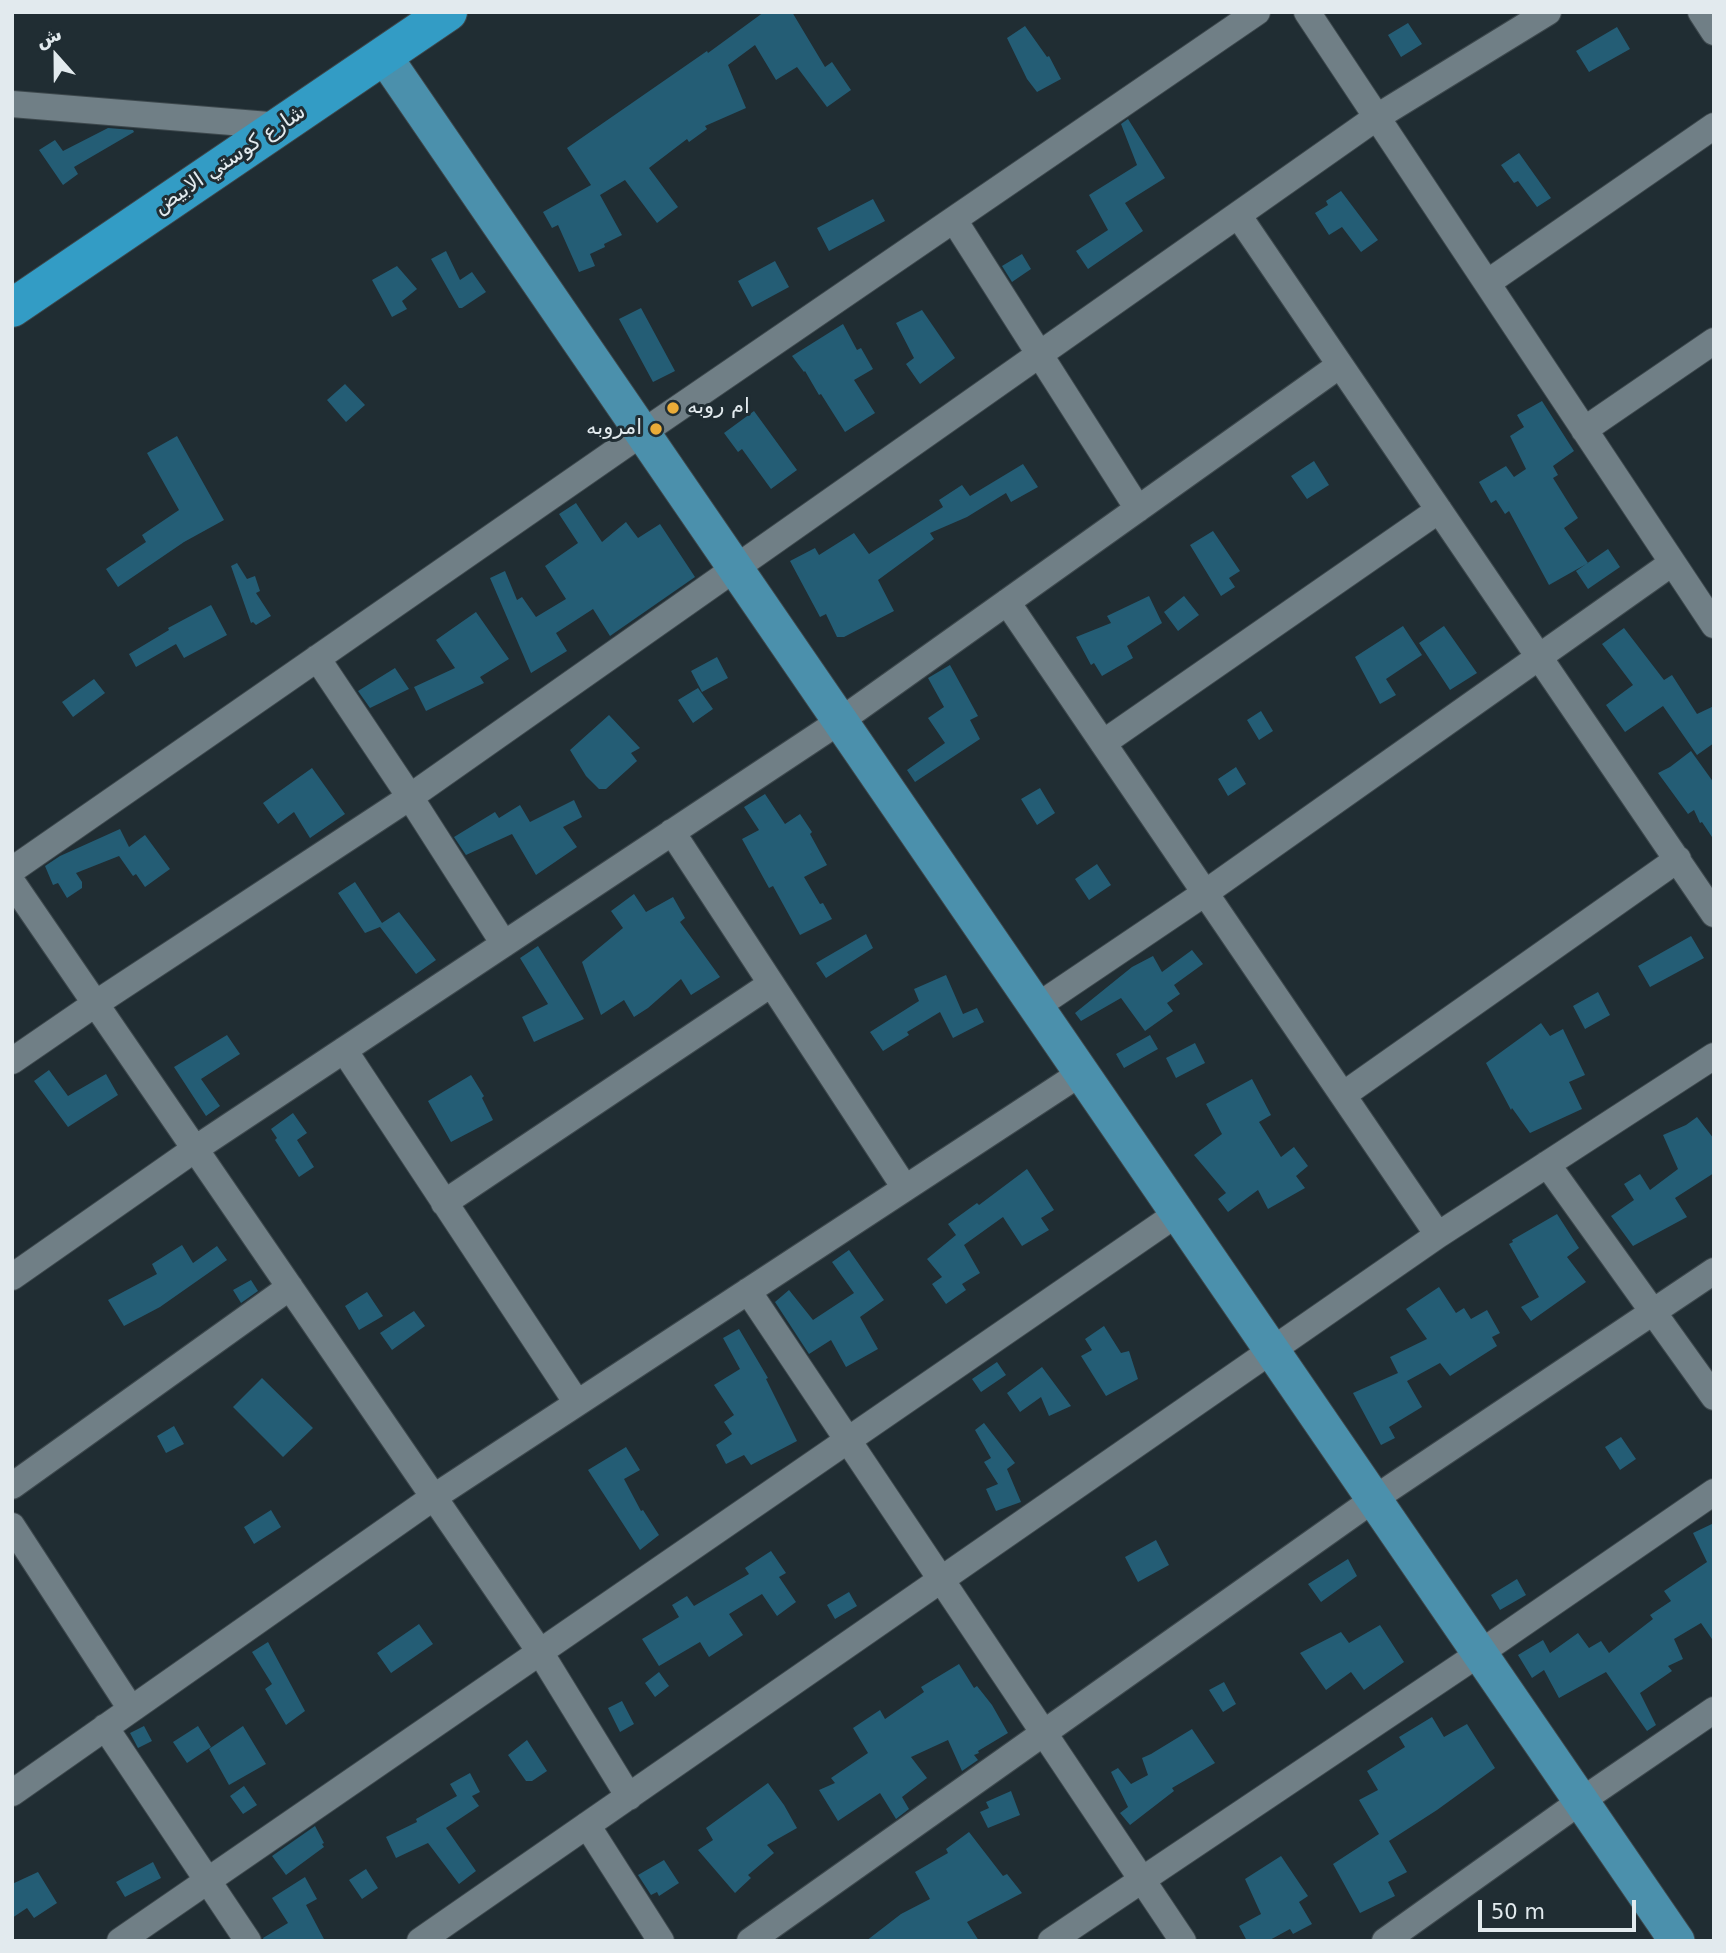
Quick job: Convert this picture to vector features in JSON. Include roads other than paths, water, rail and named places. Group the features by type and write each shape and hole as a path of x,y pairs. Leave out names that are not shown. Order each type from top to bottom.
{"highway":[{"name":"شارع كوستي الابيض","path":"12,308 448,12"}],"main road":[{"path":"384,56 1677,1941"}],"street":[{"path":"12,870 642,433 1257,12"},
{"path":"1307,12 1714,625"},
{"path":"12,1061 410,797 1377,117 1548,12"},
{"path":"1701,12 1714,32"},
{"path":"12,104 281,125"},
{"path":"1487,284 1714,126"},
{"path":"1238,215 1714,914"},
{"path":"954,220 1138,509"},
{"path":"1584,430 1714,341"},
{"path":"12,1277 195,1149 840,721 1340,365"},
{"path":"1103,743 1439,510"},
{"path":"1036,1007 1205,893 1672,563"},
{"path":"1007,602 1438,1235"},
{"path":"317,658 504,944"},
{"path":"672,832 905,1188"},
{"path":"1343,1095 1678,859"},
{"path":"12,882 540,1652 629,1797"},
{"path":"444,1203 771,984"},
{"path":"344,1050 577,1403"},
{"path":"420,1941 1438,1235 1714,1056"},
{"path":"12,1793 434,1497 1081,1073"},
{"path":"1547,1164 1714,1397"},
{"path":"120,1941 1178,1213"},
{"path":"750,1941 1374,1499 1714,1270"},
{"path":"12,1486 290,1287"},
{"path":"748,1291 1182,1941"},
{"path":"1051,1941 1714,1492"},
{"path":"12,1526 131,1709"},
{"path":"1385,1941 1714,1710"},
{"path":"105,1727 248,1941"},
{"path":"587,1825 661,1941"}],"place":[{"name":"ام روبه","path":"673,408"},
{"name":"امروبه","path":"656,429"}]}
